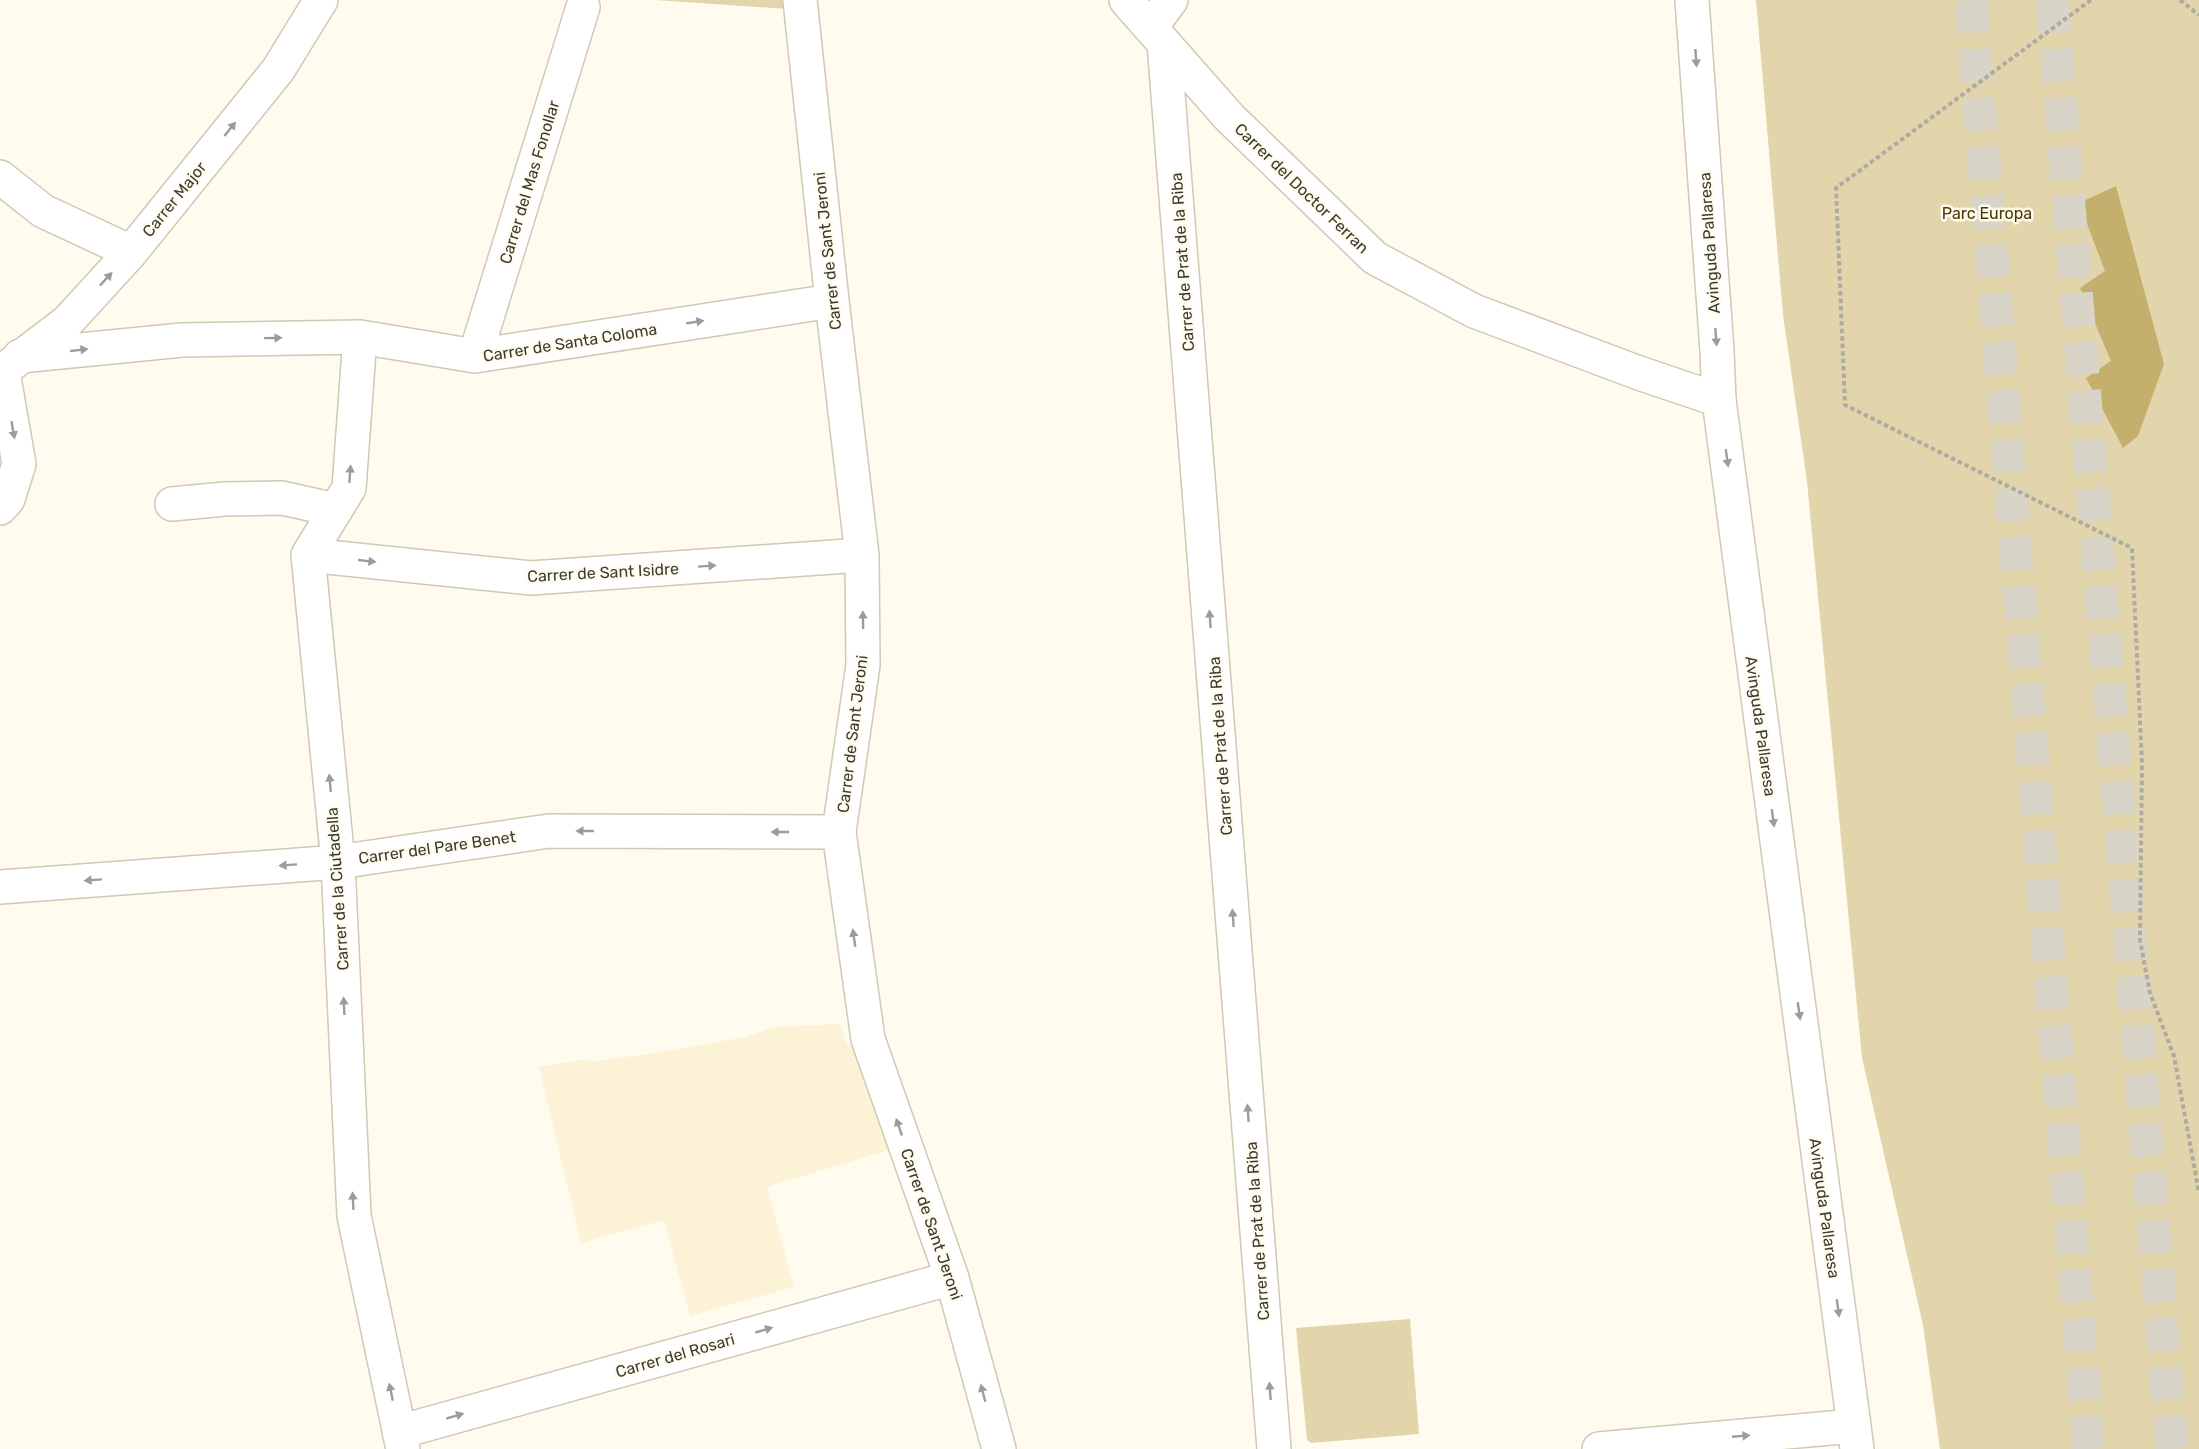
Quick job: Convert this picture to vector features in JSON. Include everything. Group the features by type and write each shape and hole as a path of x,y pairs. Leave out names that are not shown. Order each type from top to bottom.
{"street":[{"name":"Carrer Major","path":"8,367 69,321 131,252 278,70 321,0"},
{"name":"Carrer de Sant Jeroni","path":"801,0 832,301 862,555 863,665 839,832 868,1039 952,1278 999,1449"},
{"name":"Carrer del Doctor Ferran","path":"1126,0 1230,118 1375,258 1474,311 1719,400"},
{"path":"1158,35 1172,0"},
{"name":"Avinguda Pallaresa","path":"1692,0 1719,400 1855,1438"},
{"name":"Carrer del Mas Fonollar","path":"475,356 583,7"},
{"name":"Carrer de Prat de la Riba","path":"1158,35 1274,1449"},
{"path":"0,177 43,211 131,252"},
{"name":"Carrer de Santa Coloma","path":"8,367 182,340 360,337 475,356 832,301"},
{"path":"308,555 349,488 360,337"},
{"path":"0,508 8,499 19,464 8,367"},
{"path":"172,504 225,499 282,498 336,510"},
{"name":"Carrer de Sant Isidre","path":"308,555 531,578 862,555"},
{"name":"Carrer de la Ciutadella","path":"308,555 338,862 354,1216 401,1441"},
{"name":"Carrer del Pare Benet","path":"0,887 338,862 549,831 839,832"},
{"name":"Carrer del Rosari","path":"401,1441 952,1278"},
{"path":"1599,1449 1855,1438"}],"path":[{"path":"2091,0 1836,188 1845,405 2132,548 2142,764 2140,940 2150,993 2174,1056 2199,1193"},
{"path":"2180,0 2199,15"}],"shaded area":[{"path":"2116,186 2164,364 2138,436 2123,448 2086,378 2111,361 2080,288 2105,271 2079,203"},
{"path":"840,1024 845,1040 849,1046 853,1044 878,1108 874,1110 889,1150 767,1187 794,1287 690,1316 664,1220 581,1243 539,1067 578,1060 597,1061 646,1054 746,1037 773,1027"}],"green space":[{"path":"656,0 786,0 787,9"},
{"name":"Parc Europa","path":"1756,0 2199,0 2199,1449 1940,1449 1923,1325 1862,1058 1807,481 1783,315"},
{"path":"1410,1319 1419,1434 1311,1443 1307,1440 1296,1328"}],"tunnel":[{"path":"1971,0 2089,1449"},
{"path":"2052,0 2172,1449"}]}
